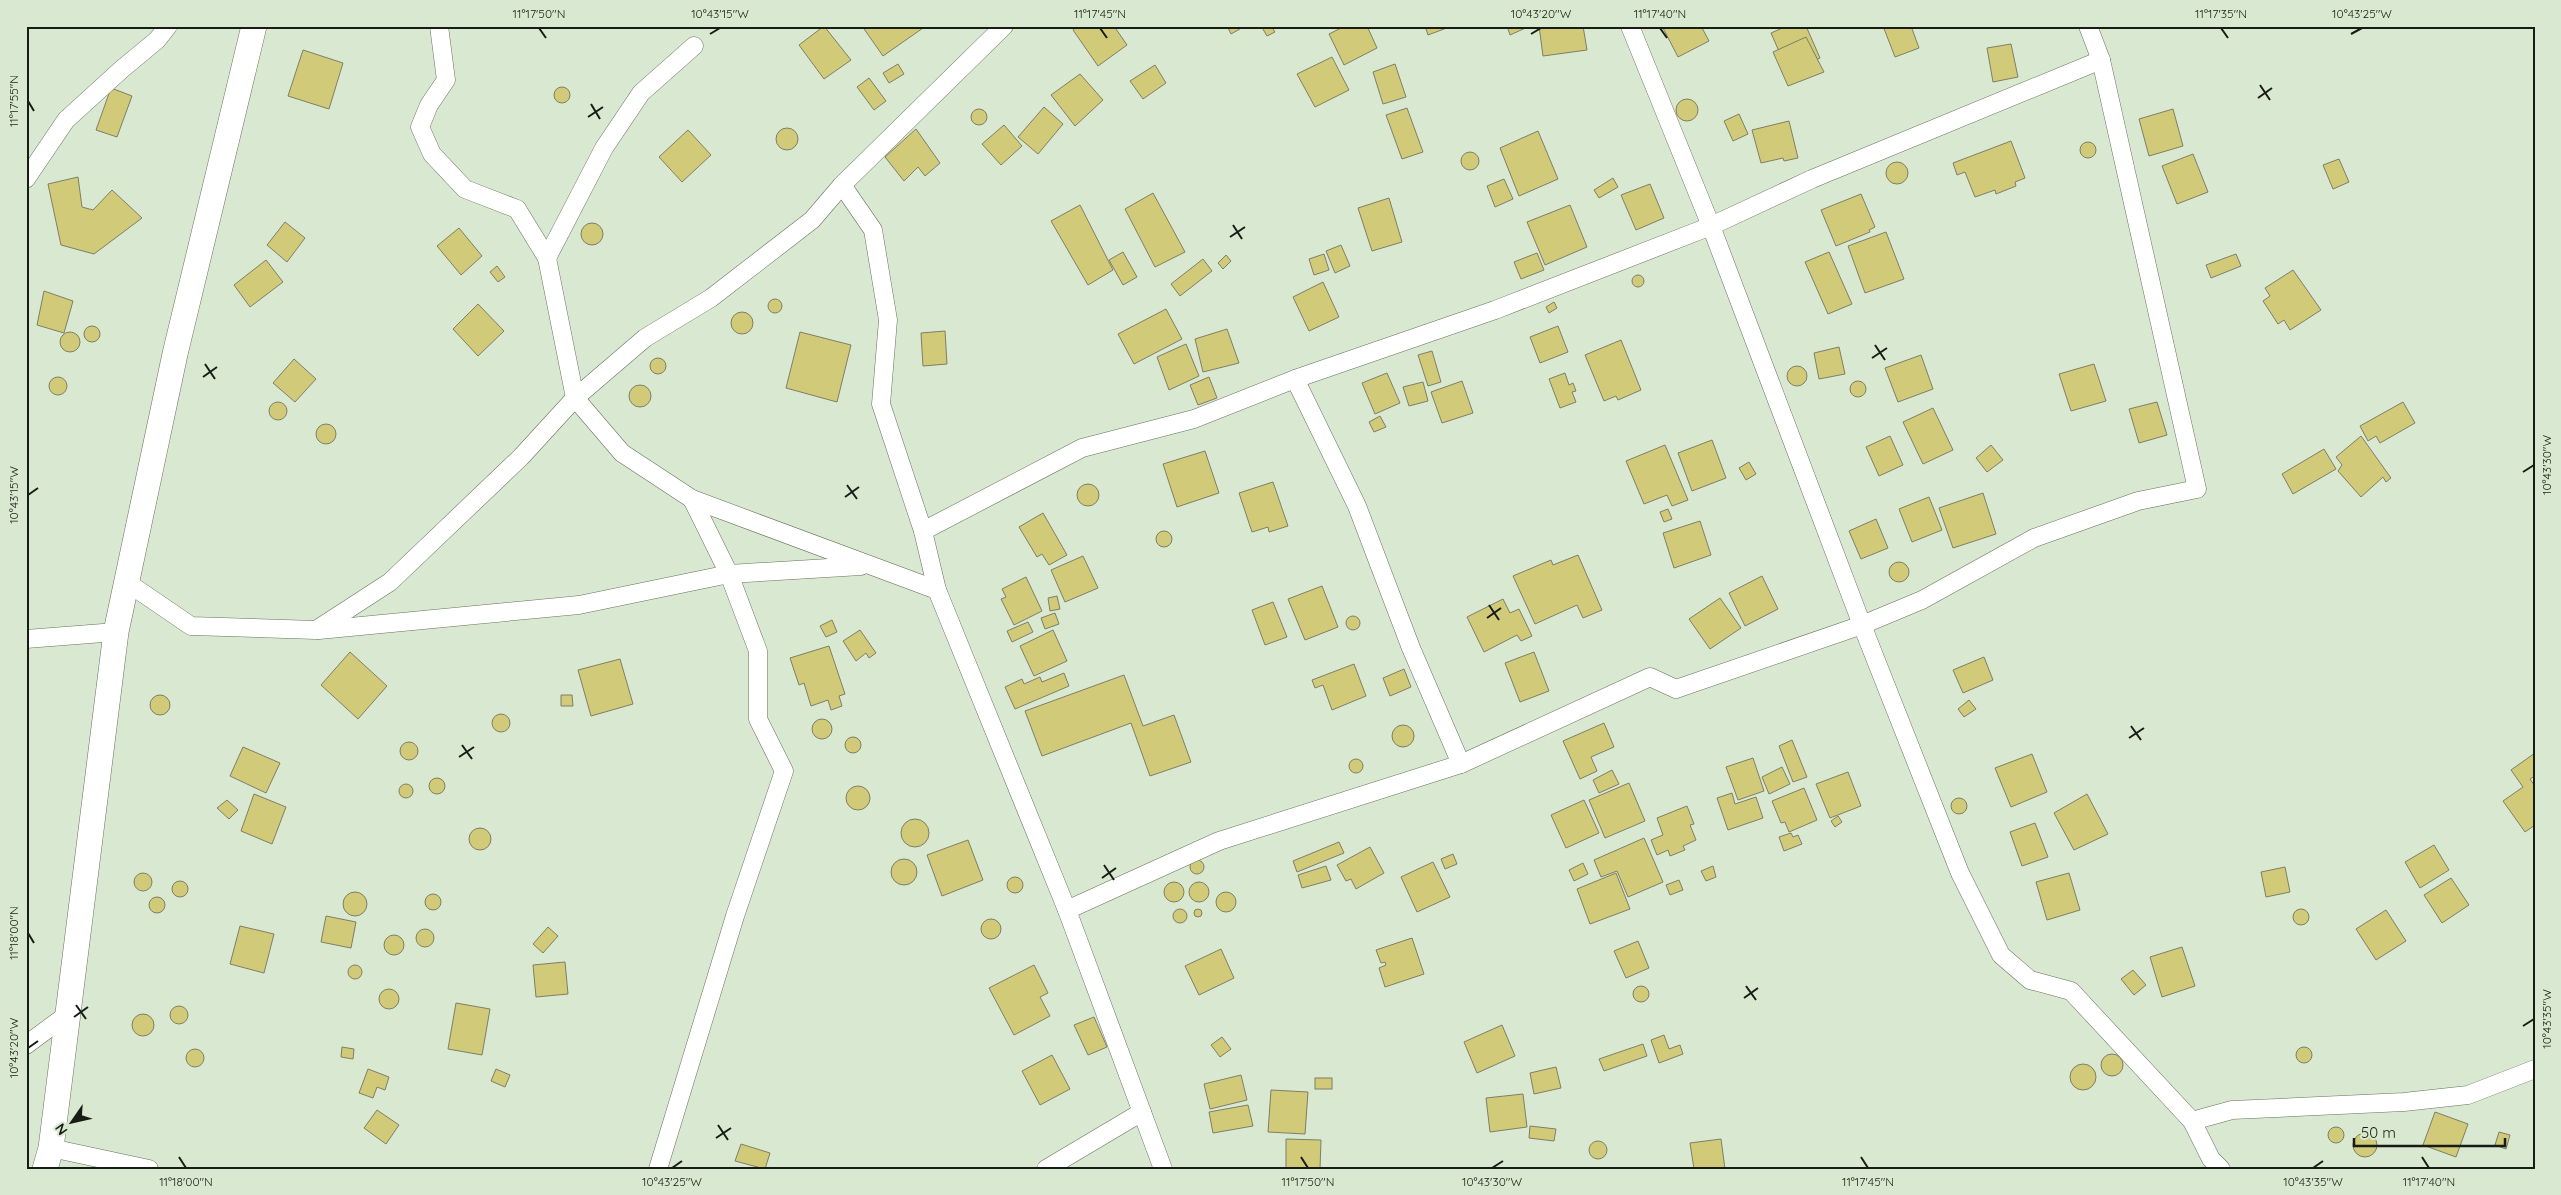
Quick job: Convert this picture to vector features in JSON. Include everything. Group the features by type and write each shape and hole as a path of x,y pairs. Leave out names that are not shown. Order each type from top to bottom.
{"street":[{"path":"26,179 66,120 157,40 168,26"},
{"path":"150,1169 48,1158 116,632 128,583 174,354 254,26"},
{"path":"439,26 446,80 429,105 420,127 432,154 464,189 517,209 547,258 575,398 622,454 692,499 937,590"},
{"path":"316,630 390,582 521,457 575,398 645,338 711,298 812,220 842,185 1004,26"},
{"path":"1630,26 1711,226 1862,625 1960,872 2001,956 2030,980 2071,991 2192,1122 2215,1165"},
{"path":"1067,910 1219,841 1461,764 1650,677 1676,689 1862,625 1922,600 2034,538 2138,501 2197,488 2101,60 2088,26"},
{"path":"547,258 604,148 641,93 694,46"},
{"path":"923,531 1082,448 1194,419 1295,379 1495,310 1711,226 1812,179 2101,60"},
{"path":"842,185 873,230 888,320 881,404 923,531 937,590 1067,910 1163,1169"},
{"path":"1295,379 1358,506 1411,648 1461,764"},
{"path":"658,1169 735,916 784,771 758,719 758,651 729,574 692,499"},
{"path":"128,583 191,626 316,630 579,605 729,574 867,565"},
{"path":"26,639 116,632"},
{"path":"26,1046 68,1014"},
{"path":"2192,1122 2232,1110 2404,1102 2468,1095 2535,1068"},
{"path":"1046,1169 1142,1112"}],"building":[{"path":"824,26 851,60 824,79 799,45"},
{"path":"862,26 922,26 923,28 883,56"},
{"path":"1078,26 1114,26 1127,45 1098,66 1073,30"},
{"path":"1227,26 1245,26 1231,34"},
{"path":"1261,26 1271,26 1275,32 1267,36"},
{"path":"1345,26 1367,26 1377,48 1344,65 1329,34"},
{"path":"1425,26 1452,26 1428,35"},
{"path":"1507,26 1530,26 1510,35"},
{"path":"1539,26 1583,26 1587,50 1543,56"},
{"path":"1662,26 1701,26 1709,41 1678,57"},
{"path":"1787,26 1806,26 1820,58 1788,72 1771,33"},
{"path":"1883,26 1911,26 1919,48 1895,57"},
{"path":"1806,37 1824,72 1788,86 1773,52"},
{"path":"2011,44 2018,77 1993,82 1987,48"},
{"path":"303,50 343,63 329,109 288,96"},
{"path":"1332,57 1349,90 1315,107 1297,74"},
{"path":"898,64 904,74 889,83 883,73"},
{"path":"1395,64 1406,97 1383,104 1373,72"},
{"path":"1155,65 1166,83 1143,99 1130,81"},
{"path":"1080,74 1103,100 1075,126 1051,95"},
{"path":"869,78 886,101 874,110 857,87"},
{"path":"559,87 565,87 570,92 568,101 559,103 554,98 554,92"},
{"path":"111,88 132,96 117,137 96,130"},
{"path":"1687,99 1695,102 1698,110 1695,118 1687,121 1679,118 1676,110 1679,102"},
{"path":"1044,107 1063,124 1038,154 1018,137"},
{"path":"1407,108 1423,152 1402,159 1386,115"},
{"path":"979,109 987,117 979,125 971,117"},
{"path":"2173,109 2183,146 2149,156 2139,119"},
{"path":"1739,114 1748,134 1733,141 1724,121"},
{"path":"1789,121 1798,158 1784,161 1783,158 1761,163 1752,130"},
{"path":"1004,125 1022,146 1001,165 982,144"},
{"path":"787,128 795,131 798,139 795,147 787,150 779,147 776,139 779,131"},
{"path":"916,129 940,163 925,176 918,167 904,181 885,157"},
{"path":"688,130 711,155 682,182 659,157"},
{"path":"1538,131 1558,179 1519,196 1500,148"},
{"path":"2011,141 2025,178 2015,182 2016,186 1996,194 1995,190 1975,197 1965,172 1957,175 1953,163"},
{"path":"2088,142 2094,144 2096,150 2094,156 2088,158 2082,156 2080,150 2082,144"},
{"path":"1470,152 1476,155 1479,161 1476,167 1470,170 1464,167 1461,161 1464,155"},
{"path":"2193,154 2208,192 2177,204 2162,166"},
{"path":"2339,159 2349,182 2333,189 2323,165"},
{"path":"1897,162 1905,165 1908,173 1905,181 1897,184 1889,181 1886,173 1889,165"},
{"path":"78,177 82,207 93,210 112,190 142,218 94,254 61,245 48,184"},
{"path":"1613,178 1618,187 1599,198 1594,190"},
{"path":"1504,179 1513,199 1495,207 1487,186"},
{"path":"1650,184 1664,218 1636,230 1621,195"},
{"path":"1153,193 1185,252 1155,267 1125,209"},
{"path":"1861,194 1875,227 1869,230 1870,232 1836,246 1821,210"},
{"path":"1389,198 1402,242 1372,251 1358,208"},
{"path":"1080,205 1113,270 1088,285 1051,221"},
{"path":"1570,205 1587,247 1545,265 1527,222"},
{"path":"285,222 305,238 287,262 267,245"},
{"path":"592,223 600,226 603,234 600,242 592,245 584,242 581,234 584,226"},
{"path":"459,228 482,256 461,275 437,246"},
{"path":"1886,232 1904,279 1865,293 1848,246"},
{"path":"1341,245 1350,266 1335,273 1326,251"},
{"path":"1123,252 1137,277 1123,285 1109,260"},
{"path":"1829,252 1852,304 1828,314 1805,262"},
{"path":"1537,253 1544,270 1521,279 1514,262"},
{"path":"1324,254 1329,270 1314,275 1309,259"},
{"path":"2236,254 2241,266 2211,278 2206,265"},
{"path":"1226,255 1231,261 1223,269 1218,263"},
{"path":"1203,259 1212,271 1180,296 1171,284"},
{"path":"266,260 283,282 250,307 234,285"},
{"path":"497,266 505,277 498,282 490,272"},
{"path":"2293,270 2321,310 2290,330 2284,320 2278,324 2263,301 2270,296 2265,288"},
{"path":"1636,275 1640,275 1644,281 1640,287 1636,287 1632,283 1632,279"},
{"path":"1323,282 1339,317 1309,331 1293,297"},
{"path":"44,291 73,301 64,333 37,325"},
{"path":"775,299 780,301 782,306 780,311 775,313 770,311 768,306 770,301"},
{"path":"1554,302 1557,308 1549,313 1546,307"},
{"path":"478,304 504,331 478,356 453,329"},
{"path":"1166,309 1182,339 1134,364 1118,334"},
{"path":"742,312 750,315 753,323 750,331 742,334 734,331 731,323 734,315"},
{"path":"92,326 100,334 92,342 84,334"},
{"path":"1558,326 1568,352 1540,363 1530,337"},
{"path":"1227,329 1239,363 1203,372 1195,339"},
{"path":"945,331 947,364 923,366 921,333"},
{"path":"70,332 77,335 80,342 77,349 70,352 63,349 60,342 63,335"},
{"path":"800,332 851,345 837,402 786,388"},
{"path":"1621,340 1641,390 1618,400 1616,396 1604,401 1585,355"},
{"path":"1186,344 1199,376 1169,390 1157,357"},
{"path":"1839,347 1845,374 1819,379 1814,353"},
{"path":"1432,351 1441,382 1428,386 1418,355"},
{"path":"1921,355 1933,389 1898,402 1885,368"},
{"path":"658,358 666,366 658,374 650,366"},
{"path":"294,359 316,379 295,402 273,383"},
{"path":"2094,364 2106,401 2071,411 2059,374"},
{"path":"1793,366 1801,366 1807,372 1807,380 1801,386 1793,386 1787,380 1787,372"},
{"path":"1387,373 1400,403 1375,414 1362,383"},
{"path":"1565,373 1569,385 1573,383 1576,391 1572,392 1576,402 1560,408 1549,379"},
{"path":"58,377 64,380 67,386 64,392 58,395 52,392 49,386 52,380"},
{"path":"1209,377 1217,398 1198,405 1190,385"},
{"path":"1462,381 1473,413 1442,423 1431,392"},
{"path":"1855,381 1861,381 1866,386 1864,395 1855,397 1850,392 1850,386"},
{"path":"1423,382 1428,401 1409,406 1403,387"},
{"path":"640,385 650,392 651,396 644,406 640,407 630,400 629,396 636,386"},
{"path":"278,402 284,405 287,411 284,417 278,420 272,417 269,411 272,405"},
{"path":"2157,402 2167,435 2139,443 2129,409"},
{"path":"2403,402 2415,423 2380,443 2376,436 2368,441 2360,426"},
{"path":"1933,408 1953,450 1923,464 1903,422"},
{"path":"1380,416 1386,427 1374,432 1369,422"},
{"path":"326,424 333,427 336,434 333,441 326,444 319,441 316,434 319,427"},
{"path":"1890,436 1903,465 1879,476 1866,447"},
{"path":"2361,436 2391,478 2386,482 2383,477 2361,497 2338,471 2342,465 2336,457"},
{"path":"1712,440 1726,478 1692,491 1678,453"},
{"path":"1665,445 1688,500 1672,506 1667,495 1644,504 1626,461"},
{"path":"1991,445 2003,460 1987,472 1976,458"},
{"path":"2324,449 2336,469 2293,494 2282,474"},
{"path":"1205,451 1219,493 1177,507 1163,464"},
{"path":"1749,462 1756,474 1746,480 1739,468"},
{"path":"1273,482 1288,526 1269,532 1268,527 1252,532 1239,493"},
{"path":"1088,484 1098,491 1099,495 1092,505 1088,506 1078,499 1077,495 1084,485"},
{"path":"1983,493 1996,534 1953,548 1939,508"},
{"path":"1929,497 1942,530 1912,542 1899,509"},
{"path":"1668,509 1672,519 1664,522 1660,512"},
{"path":"1043,513 1067,555 1049,565 1042,554 1037,557 1019,527"},
{"path":"1876,519 1888,548 1861,559 1849,531"},
{"path":"1700,521 1711,555 1674,568 1663,533"},
{"path":"1161,531 1167,531 1172,536 1170,545 1161,547 1156,542 1156,536"},
{"path":"1578,555 1602,610 1583,618 1577,605 1535,624 1513,576 1551,560 1553,565"},
{"path":"1083,556 1098,588 1065,602 1051,570"},
{"path":"1899,562 1906,565 1909,572 1906,579 1899,582 1892,579 1889,572 1892,565"},
{"path":"1762,576 1778,609 1745,626 1729,593"},
{"path":"1026,577 1042,611 1014,625 1001,599 1006,597 1002,589"},
{"path":"1322,586 1338,627 1305,640 1288,599"},
{"path":"1057,596 1060,609 1050,611 1048,598"},
{"path":"1720,598 1741,628 1710,649 1689,619"},
{"path":"1503,599 1510,613 1519,609 1532,636 1521,641 1517,635 1484,652 1467,617"},
{"path":"1273,602 1287,637 1265,645 1252,610"},
{"path":"1055,613 1059,624 1045,629 1041,618"},
{"path":"1350,616 1356,616 1360,623 1356,630 1350,630 1346,626 1346,620"},
{"path":"832,620 837,632 826,637 820,626"},
{"path":"1028,622 1033,632 1012,642 1007,631"},
{"path":"860,630 876,653 869,658 866,653 856,661 843,641"},
{"path":"1053,630 1067,661 1034,676 1020,646"},
{"path":"829,646 845,694 839,696 842,706 831,710 828,700 811,706 804,683 799,685 790,658"},
{"path":"350,652 387,686 358,719 321,685"},
{"path":"1534,652 1549,691 1520,702 1505,663"},
{"path":"1984,657 1993,680 1963,693 1953,670"},
{"path":"620,659 633,704 591,716 578,670"},
{"path":"1354,664 1366,696 1332,710 1323,685 1315,688 1312,680"},
{"path":"1404,669 1411,687 1390,696 1383,678"},
{"path":"1064,673 1069,686 1015,709 1005,687 1022,679 1024,684 1040,677 1042,682"},
{"path":"1124,675 1143,726 1174,715 1191,762 1150,776 1131,723 1042,756 1025,711"},
{"path":"160,695 167,698 170,705 167,712 160,715 153,712 150,705 153,698"},
{"path":"561,695 572,695 573,706 561,706"},
{"path":"1969,700 1976,709 1964,717 1958,709"},
{"path":"501,714 507,717 510,723 507,729 501,732 495,729 492,723 495,717"},
{"path":"822,719 829,722 832,729 829,736 822,739 815,736 812,729 815,722"},
{"path":"1604,723 1614,747 1591,757 1597,771 1580,779 1563,741"},
{"path":"1403,725 1411,728 1414,736 1411,744 1403,747 1395,744 1392,736 1395,728"},
{"path":"853,737 861,745 853,753 845,745"},
{"path":"1792,740 1807,777 1793,782 1779,746"},
{"path":"405,742 413,742 418,747 416,758 405,760 400,755 400,747"},
{"path":"243,747 280,763 266,793 230,776"},
{"path":"2535,753 2535,776 2530,779 2535,786 2535,825 2525,832 2503,801 2523,787 2511,770"},
{"path":"2032,754 2047,792 2011,807 1995,768"},
{"path":"1753,758 1764,791 1738,800 1726,767"},
{"path":"1353,759 1359,759 1363,766 1359,773 1353,773 1349,769 1349,763"},
{"path":"1782,767 1790,784 1769,794 1762,777"},
{"path":"1612,770 1619,784 1599,793 1593,780"},
{"path":"1848,772 1861,806 1830,818 1816,784"},
{"path":"434,778 440,778 445,783 443,792 434,794 429,789 429,783"},
{"path":"1629,783 1645,821 1605,838 1589,800"},
{"path":"406,784 411,786 413,791 411,796 406,798 401,796 399,791 401,786"},
{"path":"858,786 863,787 869,793 869,803 863,809 858,810 853,809 847,803 846,798 847,793 853,787"},
{"path":"1804,788 1817,820 1789,832 1785,822 1781,823 1772,801"},
{"path":"1732,793 1735,804 1756,797 1763,818 1728,830 1717,798"},
{"path":"254,794 286,807 272,844 241,831"},
{"path":"2087,794 2108,834 2074,850 2054,813"},
{"path":"1956,798 1962,798 1967,803 1965,812 1956,814 1951,809 1951,803"},
{"path":"227,800 238,810 229,819 217,808"},
{"path":"1584,800 1599,833 1566,848 1551,815"},
{"path":"1687,806 1694,824 1690,825 1696,840 1683,846 1685,850 1670,856 1668,850 1657,855 1651,840 1663,835 1657,818"},
{"path":"1838,816 1842,822 1835,827 1831,821"},
{"path":"915,819 925,823 929,833 925,843 915,847 905,843 901,833 905,823"},
{"path":"2035,823 2048,857 2022,866 2010,832"},
{"path":"476,828 484,828 491,835 491,843 484,850 476,850 469,843 469,835"},
{"path":"1791,833 1793,837 1798,835 1802,844 1784,851 1779,837"},
{"path":"1644,838 1663,882 1628,897 1617,871 1601,877 1594,860"},
{"path":"968,840 983,880 942,896 927,855"},
{"path":"1339,842 1344,853 1297,872 1293,861"},
{"path":"2434,845 2449,870 2420,888 2405,862"},
{"path":"1370,847 1384,873 1356,889 1351,879 1346,881 1337,865"},
{"path":"1453,854 1457,864 1445,869 1441,859"},
{"path":"904,859 913,863 917,872 913,881 904,885 895,881 891,872 895,863"},
{"path":"1194,860 1200,860 1204,867 1200,874 1194,874 1190,870 1190,864"},
{"path":"1433,862 1450,897 1417,912 1401,877"},
{"path":"1583,863 1588,874 1574,881 1569,870"},
{"path":"1326,866 1331,880 1302,888 1298,875"},
{"path":"1713,866 1716,877 1706,881 1701,871"},
{"path":"2285,867 2290,892 2266,897 2261,872"},
{"path":"143,873 149,876 152,882 149,888 143,891 137,888 134,882 137,876"},
{"path":"1616,873 1630,909 1590,924 1577,889"},
{"path":"2069,873 2080,910 2047,920 2036,882"},
{"path":"1012,877 1018,877 1023,882 1021,891 1012,893 1007,888 1007,882"},
{"path":"2451,878 2469,905 2442,923 2424,895"},
{"path":"1679,880 1683,890 1670,895 1666,885"},
{"path":"177,881 183,881 188,886 186,895 177,897 172,892 172,886"},
{"path":"1174,882 1181,885 1184,892 1181,899 1174,902 1167,899 1164,892 1167,885"},
{"path":"1195,882 1203,882 1209,888 1209,896 1203,902 1195,902 1189,896 1189,888"},
{"path":"355,892 363,896 367,904 363,912 355,916 347,912 343,904 347,896"},
{"path":"1226,892 1233,895 1236,902 1233,909 1226,912 1219,909 1216,902 1219,895"},
{"path":"433,894 439,896 441,902 439,908 433,910 427,908 425,902 427,896"},
{"path":"154,897 160,897 165,902 163,911 154,913 149,908 149,902"},
{"path":"1180,909 1185,911 1187,916 1185,921 1180,923 1175,921 1173,916 1175,911"},
{"path":"1198,909 1202,913 1198,917 1194,913"},
{"path":"2298,909 2304,909 2309,914 2307,923 2298,925 2293,920 2293,914"},
{"path":"2386,910 2406,941 2376,960 2356,929"},
{"path":"326,916 356,922 351,948 321,942"},
{"path":"991,919 998,922 1001,929 998,936 991,939 984,936 981,929 984,922"},
{"path":"240,926 274,934 264,973 230,964"},
{"path":"548,927 558,936 543,953 533,944"},
{"path":"425,929 431,932 434,938 431,944 425,947 419,944 416,938 419,932"},
{"path":"394,935 401,938 404,945 401,952 394,955 387,952 384,945 387,938"},
{"path":"1412,938 1424,974 1385,987 1379,968 1386,965 1385,962 1381,963 1376,950"},
{"path":"1638,941 1649,968 1626,978 1614,951"},
{"path":"2182,947 2195,986 2162,997 2150,957"},
{"path":"1221,949 1234,978 1199,995 1185,966"},
{"path":"565,962 568,994 536,997 533,965"},
{"path":"352,965 358,965 362,972 358,979 352,979 348,975 348,969"},
{"path":"1034,965 1048,993 1040,997 1050,1016 1014,1035 989,988"},
{"path":"2133,970 2146,985 2134,995 2121,979"},
{"path":"1641,986 1649,994 1641,1002 1633,994"},
{"path":"389,989 396,992 399,999 396,1006 389,1009 382,1006 379,999 382,992"},
{"path":"456,1003 490,1009 482,1055 448,1049"},
{"path":"179,1006 185,1009 188,1015 185,1021 179,1024 173,1021 170,1015 173,1009"},
{"path":"143,1014 151,1017 154,1025 151,1033 143,1036 135,1033 132,1025 135,1017"},
{"path":"1094,1017 1107,1047 1088,1055 1074,1025"},
{"path":"1502,1025 1515,1056 1477,1073 1464,1042"},
{"path":"1664,1035 1669,1049 1680,1045 1683,1054 1659,1063 1651,1040"},
{"path":"1222,1037 1231,1049 1220,1057 1211,1045"},
{"path":"1643,1044 1647,1056 1604,1071 1599,1059"},
{"path":"342,1047 354,1049 353,1059 341,1057"},
{"path":"2304,1047 2312,1055 2304,1063 2296,1055"},
{"path":"191,1049 199,1049 204,1054 202,1065 191,1067 186,1062 186,1054"},
{"path":"2108,1054 2116,1054 2123,1061 2123,1069 2116,1076 2108,1076 2101,1069 2101,1061"},
{"path":"1052,1055 1070,1089 1040,1105 1022,1071"},
{"path":"2083,1064 2092,1068 2096,1077 2092,1086 2083,1090 2074,1086 2070,1077 2074,1068"},
{"path":"1556,1067 1561,1088 1534,1094 1530,1073"},
{"path":"368,1069 389,1077 385,1090 377,1087 373,1098 359,1093"},
{"path":"496,1069 510,1075 505,1087 491,1081"},
{"path":"1241,1075 1247,1100 1210,1109 1204,1084"},
{"path":"1315,1078 1332,1078 1332,1089 1315,1089"},
{"path":"1271,1090 1308,1092 1305,1134 1268,1132"},
{"path":"1523,1094 1527,1127 1490,1132 1486,1098"},
{"path":"1248,1105 1253,1126 1213,1133 1209,1112"},
{"path":"377,1110 399,1125 386,1144 364,1128"},
{"path":"2435,1112 2468,1124 2456,1157 2423,1145"},
{"path":"1530,1126 1556,1129 1554,1141 1529,1138"},
{"path":"2336,1127 2342,1129 2344,1135 2342,1141 2336,1143 2330,1141 2328,1135 2330,1129"},
{"path":"2499,1132 2510,1135 2506,1149 2495,1145"},
{"path":"2365,1133 2373,1137 2377,1145 2373,1153 2365,1157 2357,1153 2353,1145 2357,1137"},
{"path":"1286,1139 1321,1140 1320,1169 1286,1169"},
{"path":"1721,1139 1725,1169 1694,1169 1690,1143"},
{"path":"1598,1141 1604,1144 1607,1150 1604,1156 1598,1159 1592,1156 1589,1150 1592,1144"},
{"path":"741,1144 770,1153 765,1169 735,1161"}]}
